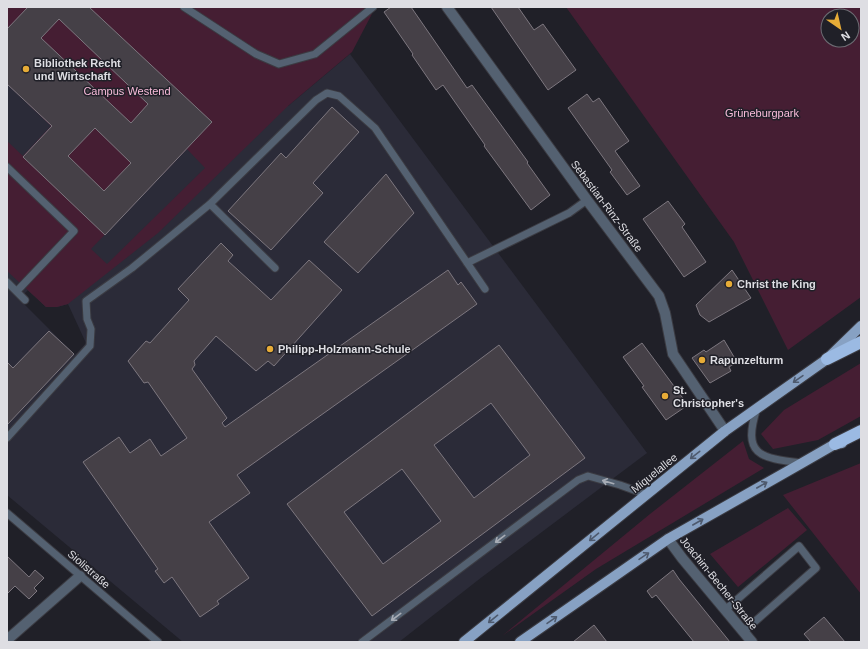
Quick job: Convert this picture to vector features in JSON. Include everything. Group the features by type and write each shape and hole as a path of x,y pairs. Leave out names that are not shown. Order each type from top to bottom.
{"highway":[{"path":"827,359 861,342"},
{"path":"835,444 861,431"}],"main road":[{"name":"Miquelallee","path":"464,642 529,591 645,494 725,431 827,359 861,326"},
{"path":"520,642 668,539 835,444 861,437"}],"street":[{"name":"Sebastian-Rinz-Straße","path":"447,7 659,296 665,313 673,354 725,431"},
{"name":"Joachim-Becher-Straße","path":"668,539 752,642"},
{"path":"7,640 80,576"}],"lane":[{"path":"184,7 256,54 280,64 316,54 373,7"},
{"path":"7,438 90,346 91,329 87,319 86,301 132,268 210,204 316,100 327,93 339,96 375,128 485,289"},
{"path":"7,167 74,231 16,292"},
{"path":"467,263 569,213 588,200"},
{"path":"210,204 275,268"},
{"path":"7,282 25,300"},
{"path":"757,407 751,435 755,449 763,455 785,461 802,463"},
{"path":"362,642 578,480 588,476 645,494"},
{"name":"Siolistraße","path":"7,513 158,642"},
{"path":"725,610 799,546 816,568 743,632"}],"shaded area":[{"path":"7,7 159,7 288,106 350,54 647,453 482,577 399,642 183,642 7,495","holes":["28,290 46,307 57,307 68,304 86,343 75,355 19,299"]}],"green space":[{"name":"Campus Westend","path":"7,7 377,7 352,52 288,106 158,233 68,304 57,307 46,307 7,271 7,141 23,156 51,126 7,84","holes":["187,149 205,168 107,264 91,249"]},
{"name":"Grüneburgpark","path":"566,7 861,7 861,297 788,350 734,242"},
{"path":"861,363 861,416 818,440 773,449 761,434 784,410"},
{"path":"743,441 749,459 764,468 596,569 502,636 650,514"},
{"path":"861,463 861,594 783,495"},
{"path":"788,508 807,530 738,587 710,554"}],"building":[{"path":"28,7 89,7 212,122 105,235 23,157 52,126 7,84 7,29","holes":["59,19 148,104 131,123 41,38","95,128 131,163 104,191 68,156"]},
{"path":"391,7 411,7 467,88 472,85 528,162 527,163 550,195 531,210 484,146 485,145 443,85 436,90 384,12"},
{"path":"491,7 518,7 534,30 543,24 576,70 548,90"},
{"path":"587,94 593,102 599,98 629,141 615,151 640,186 627,195 610,172 612,170 568,108"},
{"path":"332,107 359,132 313,183 323,193 271,250 228,211 281,153 286,158"},
{"path":"386,174 414,213 358,273 324,242"},
{"path":"668,201 685,224 682,227 706,262 684,277 643,219"},
{"path":"221,243 233,255 228,261 271,300 309,260 342,290 274,366 268,361 256,371 216,336 194,361 195,365 192,369 227,418 222,423 225,427 448,270 458,285 461,282 477,304 237,475 250,493 209,522 249,578 217,601 219,604 200,617 172,577 164,583 155,571 158,569 83,462 119,437 130,453 150,439 161,456 187,438 148,382 144,383 128,361 146,341 150,343 189,300 178,289"},
{"name":"Christ the King","path":"732,270 751,298 709,322 700,315 696,305"},
{"path":"49,331 74,354 7,425 7,362 13,368"},
{"path":"724,340 737,362 729,367 731,371 710,383 692,358 704,350 706,352"},
{"path":"642,343 688,405 666,420 642,387 644,386 623,357"},
{"path":"499,345 585,458 372,616 287,504","holes":["491,403 530,455 474,498 434,445","402,469 441,521 383,564 344,512"]},
{"path":"7,556 29,577 35,570 44,578 34,588 37,591 29,599 15,586 7,594"},
{"path":"673,570 730,642 694,642 656,595 652,598 647,591"},
{"path":"824,617 845,642 811,642 804,634"},
{"path":"594,625 607,642 573,642"}],"place":[{"name":"Bibliothek Recht und Wirtschaft","path":"26,69"},
{"name":"Christ the King","path":"729,284"},
{"name":"Philipp-Holzmann-Schule","path":"270,349"},
{"name":"Rapunzelturm","path":"702,360"},
{"name":"St. Christopher's","path":"665,396"}]}
